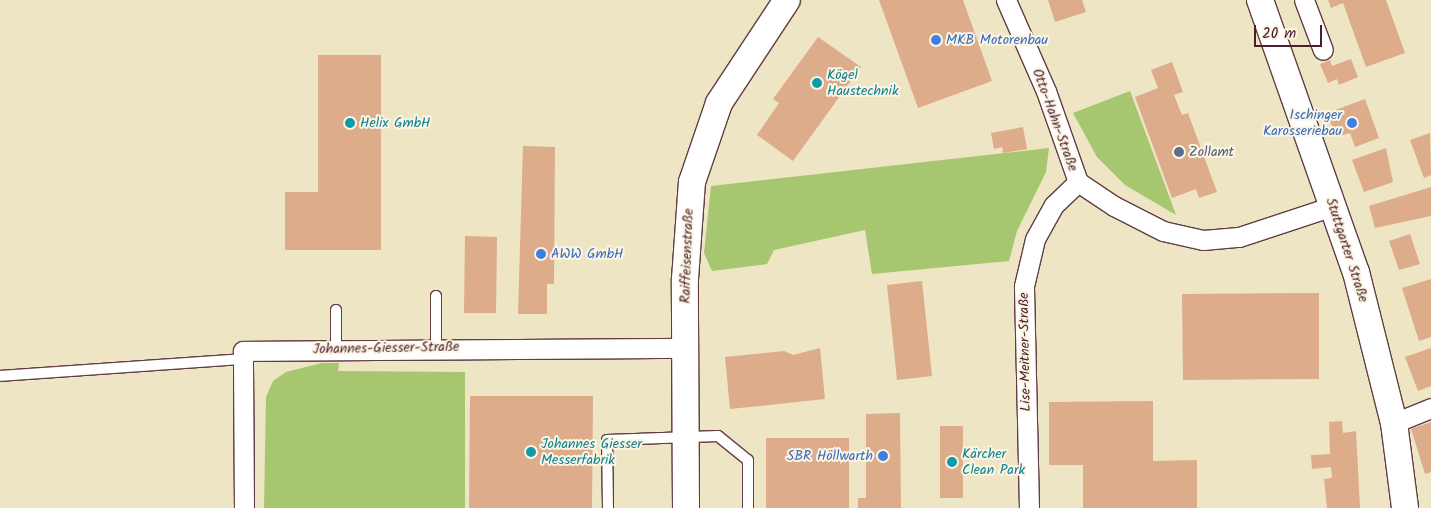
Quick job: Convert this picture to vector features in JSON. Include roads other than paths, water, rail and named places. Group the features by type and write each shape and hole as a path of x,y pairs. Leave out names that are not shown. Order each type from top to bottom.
{"main road":[{"name":"Raiffeisenstraße","path":"686,508 686,217 703,144 739,68 787,0"},
{"name":"Stuttgarter Straße","path":"1260,0 1359,281 1394,422 1405,508"}],"street":[{"name":"Otto-Hahn-Straße","path":"1006,0 1046,91 1078,182 1163,231 1203,240 1239,237 1333,206"},
{"path":"1304,0 1323,50"},
{"name":"Lise-Meitner-Straße","path":"1029,508 1024,286 1035,239 1054,205 1078,182"},
{"name":"Johannes-Giesser-Straße","path":"243,359 242,351 336,348 686,348"},
{"path":"243,359 244,508"},
{"path":"1394,422 1431,408"}],"lane":[{"path":"436,296 436,347"},
{"path":"336,310 336,348"},
{"path":"0,376 243,359"},
{"path":"608,508 607,440 718,436 748,460 748,508"}],"place":[{"name":"MKB Motorenbau","path":"936,40"},
{"name":"Kögel Haustechnik","path":"817,83"},
{"name":"Helix GmbH","path":"350,123"},
{"name":"Ischinger Karosseriebau","path":"1352,123"},
{"name":"Zollamt","path":"1179,152"},
{"name":"AWW GmbH","path":"541,254"},
{"name":"Johannes Giesser Messerfabrik","path":"531,452"},
{"name":"SBR Höllwarth","path":"883,456"},
{"name":"Kärcher Clean Park","path":"952,462"}]}
